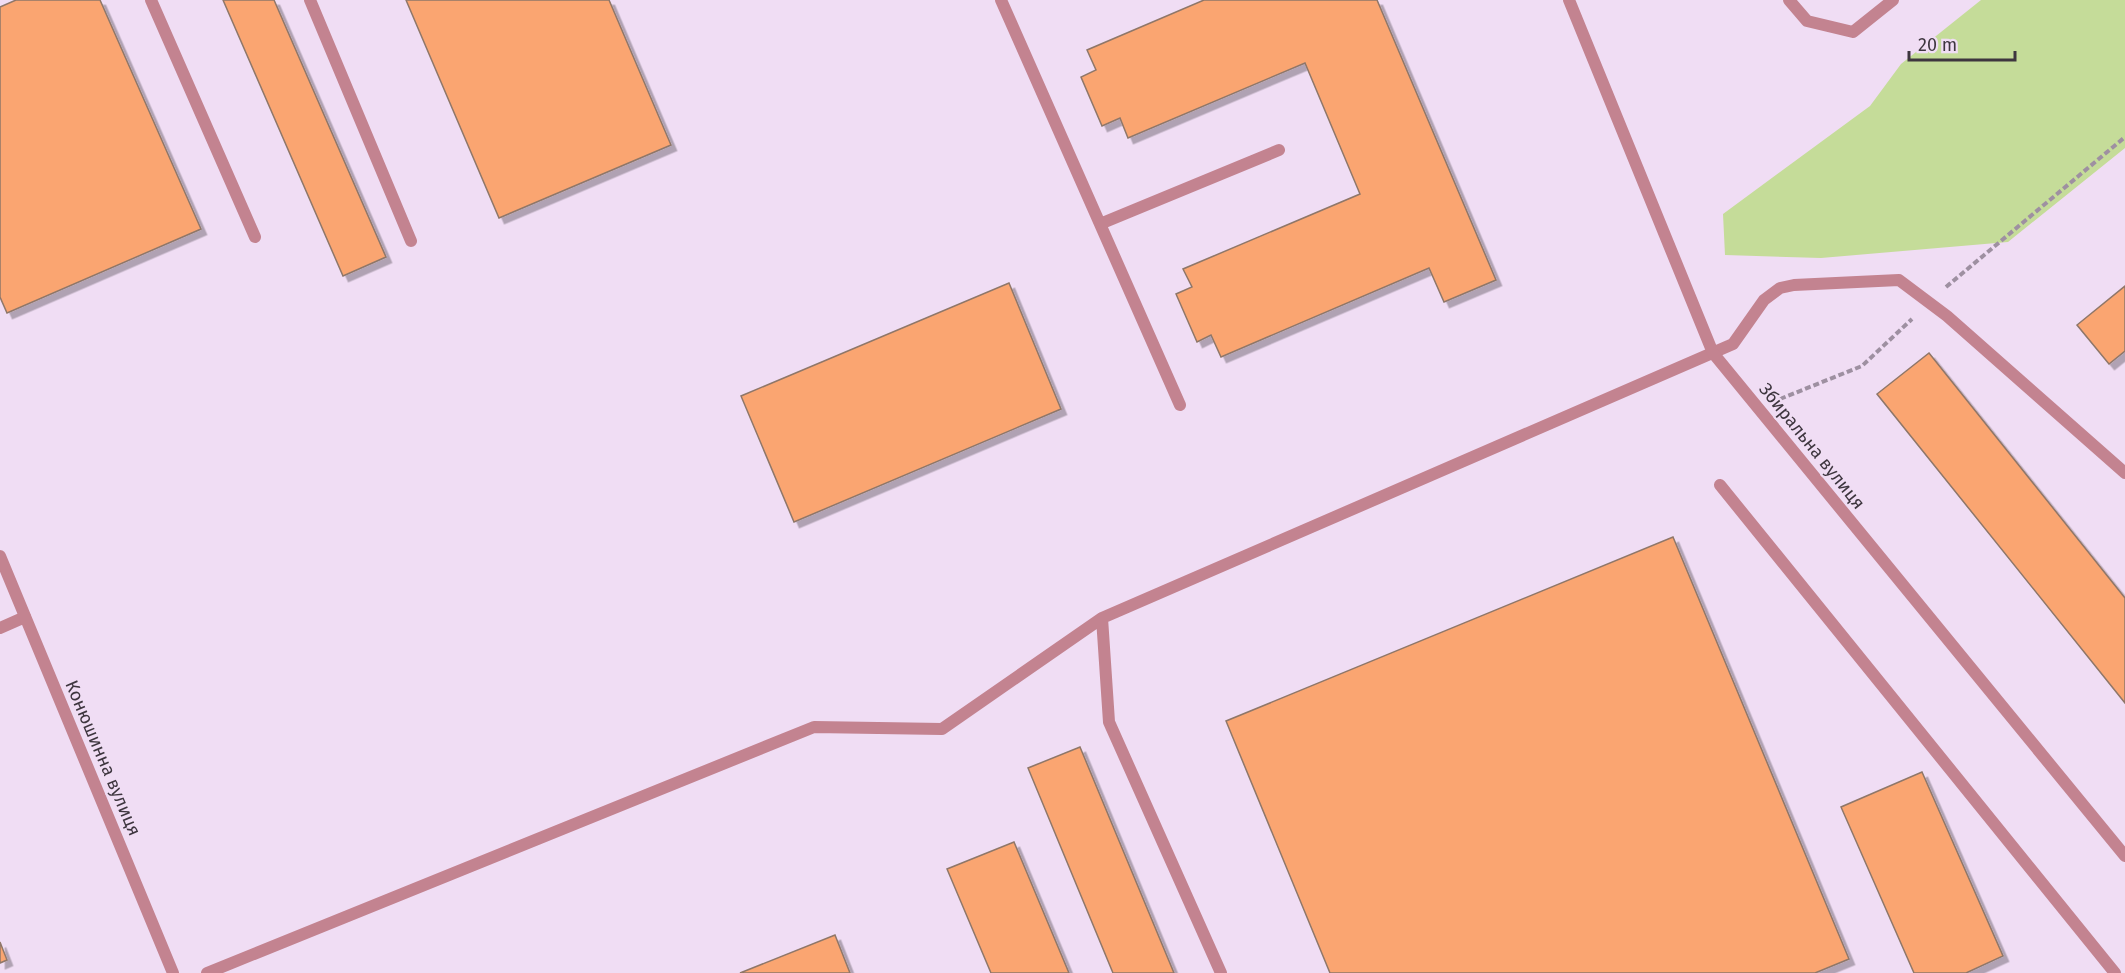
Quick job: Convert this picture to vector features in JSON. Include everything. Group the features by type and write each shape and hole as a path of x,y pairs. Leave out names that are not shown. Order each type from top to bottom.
{"street":[{"path":"151,0 255,237"},
{"path":"310,0 411,242"},
{"path":"1001,0 1180,405"},
{"name":"Збиральна вулиця","path":"1569,0 1713,353 2125,856"},
{"path":"1789,0 1807,21 1853,32 1893,0"},
{"path":"1100,224 1280,150"},
{"path":"207,973 814,727 942,729 1102,618 1733,344 1764,300 1780,288 1794,285 1899,280 1947,316 2125,473"},
{"path":"1720,485 2115,973"},
{"name":"Конюшинна вулиця","path":"0,556 173,973"},
{"path":"0,628 25,617"},
{"path":"1102,618 1109,722 1221,973"}],"path":[{"path":"1952,281 2125,138"},
{"path":"1779,399 1862,366 1910,321"}],"green space":[{"path":"1981,0 2125,0 2125,148 2008,242 1821,258 1725,255 1723,214 1870,106 1901,64"}],"building":[{"path":"16,0 100,0 201,229 7,313 0,297 0,7"},
{"path":"223,0 274,0 386,257 343,276"},
{"path":"406,0 609,0 671,145 499,218"},
{"path":"1204,0 1377,0 1496,280 1444,302 1429,268 1221,357 1211,335 1197,342 1176,294 1192,287 1183,269 1360,194 1305,63 1128,138 1120,118 1102,126 1081,77 1096,70 1087,50"},
{"path":"1009,283 1061,409 794,522 741,396"},
{"path":"2125,286 2125,351 2109,364 2077,325"},
{"path":"1929,353 2125,598 2125,703 1877,394"},
{"path":"1673,537 1849,959 1815,973 1330,973 1226,721"},
{"path":"1080,747 1174,973 1113,973 1028,768"},
{"path":"1922,772 2003,956 1966,973 1914,973 1841,807"},
{"path":"1014,842 1069,973 991,973 947,869"},
{"path":"835,935 850,973 740,973"},
{"path":"0,942 7,960 0,963"}]}
